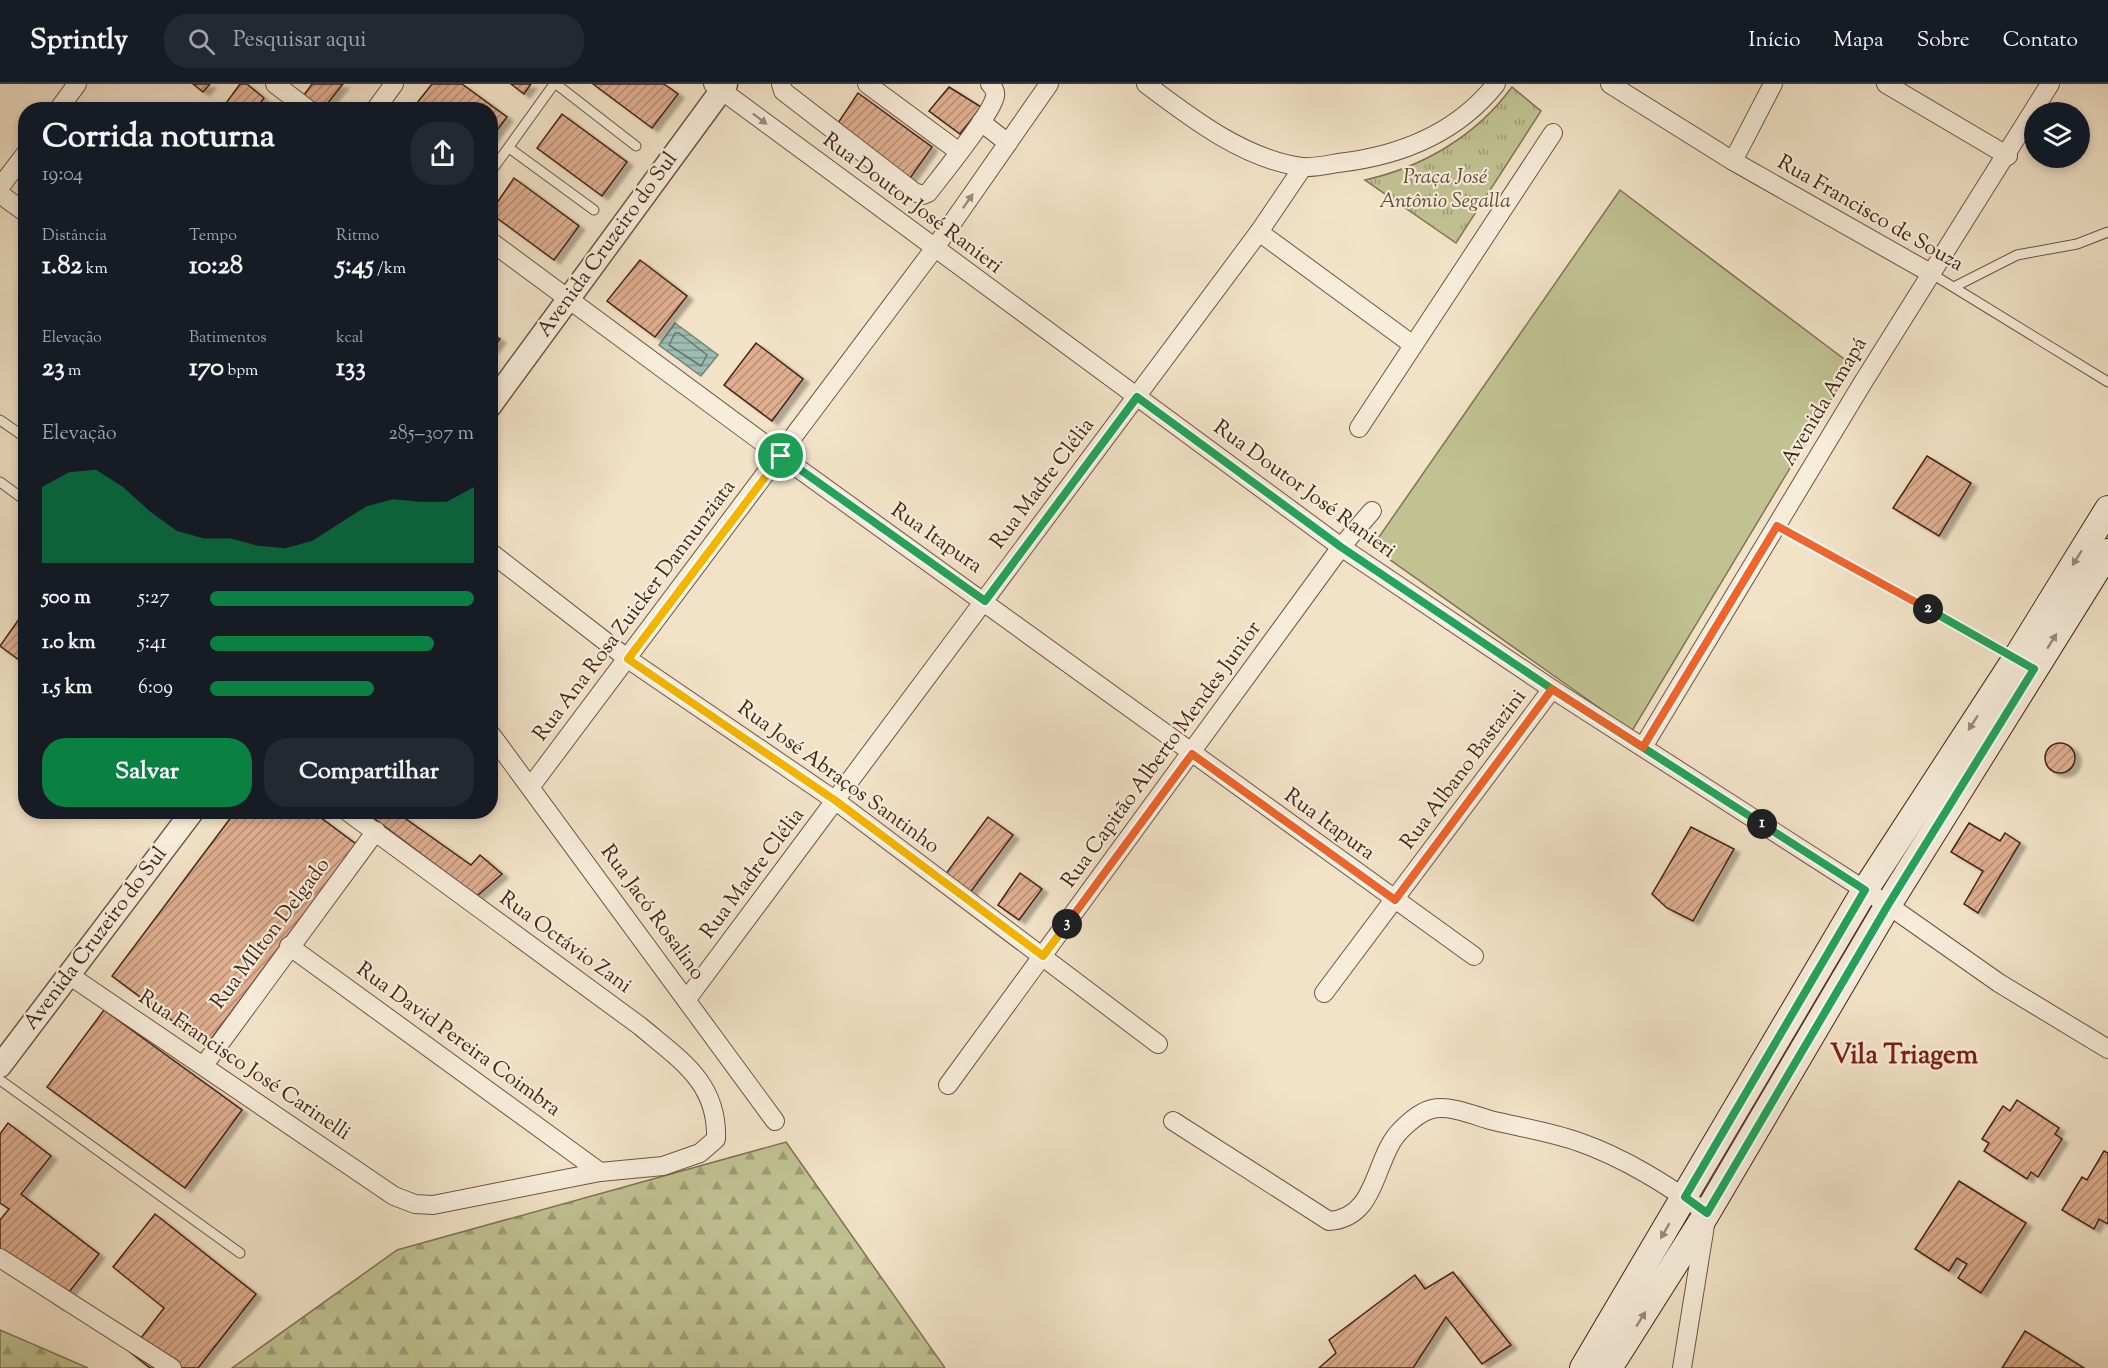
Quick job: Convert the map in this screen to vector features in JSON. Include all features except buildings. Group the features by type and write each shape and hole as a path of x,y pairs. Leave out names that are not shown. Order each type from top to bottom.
{"main road":[{"path":"1609,1368 1707,1213 1888,905 2025,664 2108,509"},
{"path":"1583,1368 1865,890 2025,664 2108,552"},
{"path":"1745,1095 1769,1107"}],"street":[{"path":"64,102 76,84"},
{"path":"275,84 299,102"},
{"path":"381,102 394,84"},
{"path":"781,84 783,91 914,192 923,195 928,193 981,122 995,97 994,88 990,84"},
{"path":"867,84 958,151"},
{"name":"Rua Ana Rosa Zuicker Dannunziata","path":"531,786 781,456 934,249 1049,84"},
{"path":"1146,84 1224,138 1269,158 1303,167 1354,161 1402,150 1451,127 1478,107 1496,84"},
{"name":"Rua Francisco de Souza","path":"1610,84 1732,161 1932,274"},
{"path":"1732,161 1773,84"},
{"path":"1886,84 2008,156"},
{"name":"Avenida Amapá","path":"1643,747 1932,274 2008,156 2050,84"},
{"name":"Rua Doutor José Ranieri","path":"720,86 934,249 1341,547 1552,689 1888,905 1999,983 2108,1049"},
{"name":"Avenida Cruzeiro do Sul","path":"498,394 720,86"},
{"path":"981,122 1008,143"},
{"path":"1359,428 1553,133"},
{"path":"0,187 18,163"},
{"name":"Rua Madre Clélia","path":"687,999 1137,397 1259,232 1303,167"},
{"path":"0,194 18,207"},
{"path":"1259,232 1413,345"},
{"name":"Rua Itapura","path":"498,246 781,456 1474,956"},
{"name":"Rua Capitão Alberto Mendes Junior","path":"948,1085 1341,547 1372,511"},
{"name":"Rua José Abraços Santinho","path":"498,558 628,659 836,801 1158,1044"},
{"name":"Rua Albano Bastazini","path":"1324,993 1552,689"},
{"name":"Rua Jacó Rosalino","path":"498,743 775,1121"},
{"name":"Avenida Cruzeiro do Sul","path":"0,1066 187,819"},
{"name":"Rua Octávio Zani","path":"358,819 640,1026 680,1060 707,1089 717,1121 716,1139"},
{"name":"Rua MIlton Delgado","path":"204,1065 289,946 376,831"},
{"name":"Rua David Pereira Coimbra","path":"289,946 600,1172"},
{"name":"Rua Francisco José Carinelli","path":"69,975 394,1196 415,1204 433,1205 600,1172 663,1166 700,1153 716,1139"},
{"path":"1173,1121 1317,1216 1329,1221 1343,1220 1353,1214 1372,1188 1399,1131 1417,1116 1433,1109 1460,1111 1579,1142 1631,1164 1707,1213 1682,1368"},
{"path":"0,1258 172,1368"}],"lane":[{"path":"498,162 555,84 636,146"},
{"path":"509,148 594,210"},
{"path":"1954,287 2017,255 2077,244 2108,232"},
{"name":"Rua Francisco de Souza","path":"1932,274 2108,382"},
{"path":"0,420 18,432"},
{"path":"0,482 18,495"},
{"path":"1777,526 2025,664"},
{"path":"0,1080 240,1253"}],"green space":[{"name":"Praça José Antônio Segalla","path":"1512,87 1541,111 1456,243 1365,180 1407,167 1447,147 1482,120"},
{"path":"1620,190 1852,365 1632,731 1372,547"},
{"path":"786,1142 945,1368 232,1368 397,1250"},
{"path":"0,1330 88,1368 0,1368"}],"water":[{"path":"675,323 718,355 701,376 659,345"}],"district":[{"name":"Vila Triagem","path":"1904,1056"}],"route":[{"path":"781,456 628,659 836,801 1043,956 1192,754 1395,900 1552,689 1643,747 1777,526 2034,669 1888,905 1707,1213 1685,1197 1865,890 1552,689 1341,547 1137,397 985,601 781,456"}]}
